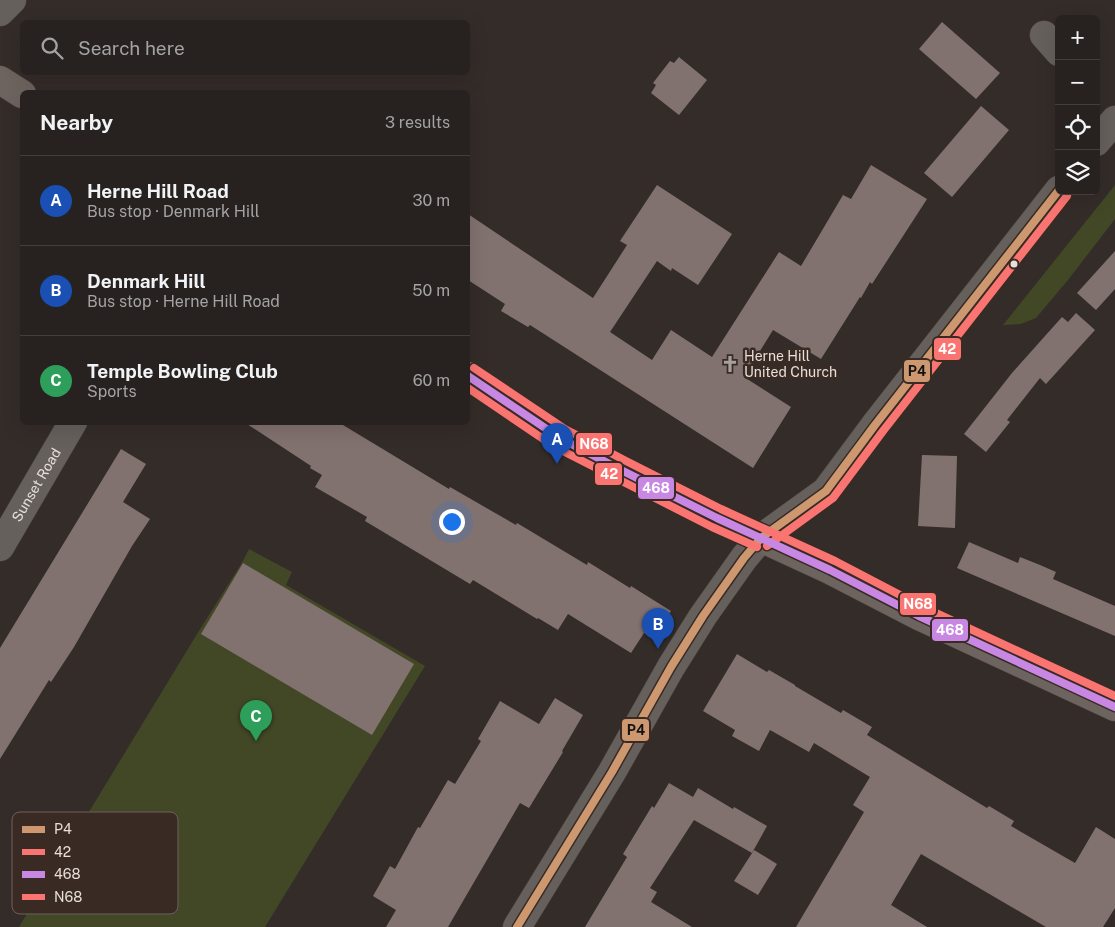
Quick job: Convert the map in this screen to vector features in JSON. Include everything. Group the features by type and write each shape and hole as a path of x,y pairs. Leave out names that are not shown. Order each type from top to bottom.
{"main road":[{"path":"0,80 20,93"},
{"path":"470,377 560,438 717,518 830,570 920,616 1115,707"}],"street":[{"path":"0,12 12,0"},
{"path":"1100,137 1115,120"},
{"path":"517,927 612,772 671,667 735,570 761,538 826,491 886,410 1055,195"},
{"name":"Sunset Road","path":"0,547 71,425"}],"green space":[{"path":"1115,185 1115,219 1068,280 1036,318 1021,324 1003,325"},
{"path":"249,549 292,572 286,585 425,666 265,927 19,927 27,914 178,914 178,812 89,812"}],"building":[{"path":"942,22 1000,73 976,99 919,49"},
{"path":"679,57 707,80 679,115 651,93 656,85 653,83 670,61 674,63"},
{"path":"981,106 1009,130 952,197 924,173"},
{"path":"871,165 927,199 872,284 870,282 860,297 821,359 773,330 744,377 791,407 753,468 530,325 528,327 501,311 505,304 470,281 470,215 593,298 627,245 620,241 657,185 732,234 698,285 672,268 671,271 657,261 610,332 652,360 671,330 712,357 779,252 801,266 843,195 851,199"},
{"path":"1115,251 1115,289 1096,310 1077,293"},
{"path":"1076,313 1095,330 1046,384 1040,378 1007,420 1010,422 986,452 964,434 1012,373 1062,317 1068,322"},
{"path":"249,425 343,425 449,489 450,487 516,525 517,523 587,565 588,562 671,611 654,639 644,633 631,653 568,614 558,630 473,580 470,584 365,521 367,517 315,487 322,475 310,468 311,466"},
{"path":"121,449 146,464 123,502 150,519 132,546 74,647 51,682 49,680 0,759 0,648"},
{"path":"922,455 957,456 955,528 918,526"},
{"path":"969,542 1018,563 1020,557 1056,572 1053,579 1115,606 1115,636 957,568"},
{"path":"243,563 414,664 372,735 201,634"},
{"path":"737,654 767,672 769,670 841,713 843,710 872,727 867,735 987,808 989,806 1014,821 1011,826 1075,863 1096,827 1115,839 1115,908 1103,927 1046,927 921,854 891,905 927,927 796,927 864,812 853,805 870,777 814,743 809,752 770,730 759,751 732,736 735,730 703,711"},
{"path":"555,698 583,715 529,808 520,803 448,927 386,927 396,910 373,896 390,866 395,869 418,827 420,828 448,780 455,784 481,741 478,739 500,701 539,724"},
{"path":"669,783 693,797 698,788 733,809 734,807 767,826 752,853 694,820 650,888 657,892 651,902 692,927 585,927 627,857 623,854 652,806 654,808"},
{"path":"754,850 777,864 758,895 734,881"}],"transit line":[{"name":"P4","path":"517,927 612,772 671,667 703,616 744,558 761,538 826,491 875,425 1055,195"},
{"name":"42","path":"767,546 833,498 883,431 1067,196"},
{"name":"N68","path":"474,368 565,429 626,461 721,509 835,561 923,607 1115,696"},
{"name":"468","path":"470,377 560,438 621,470 717,518 830,570 919,616 1115,707"},
{"name":"42","path":"470,389 555,447 712,527 757,547"}],"place":[{"name":"Herne Hill United Church","path":"730,364"},
{"name":"Herne Hill Road","path":"557,464"},
{"name":"Denmark Hill","path":"658,649"},
{"name":"Temple Bowling Club","path":"256,741"}]}
